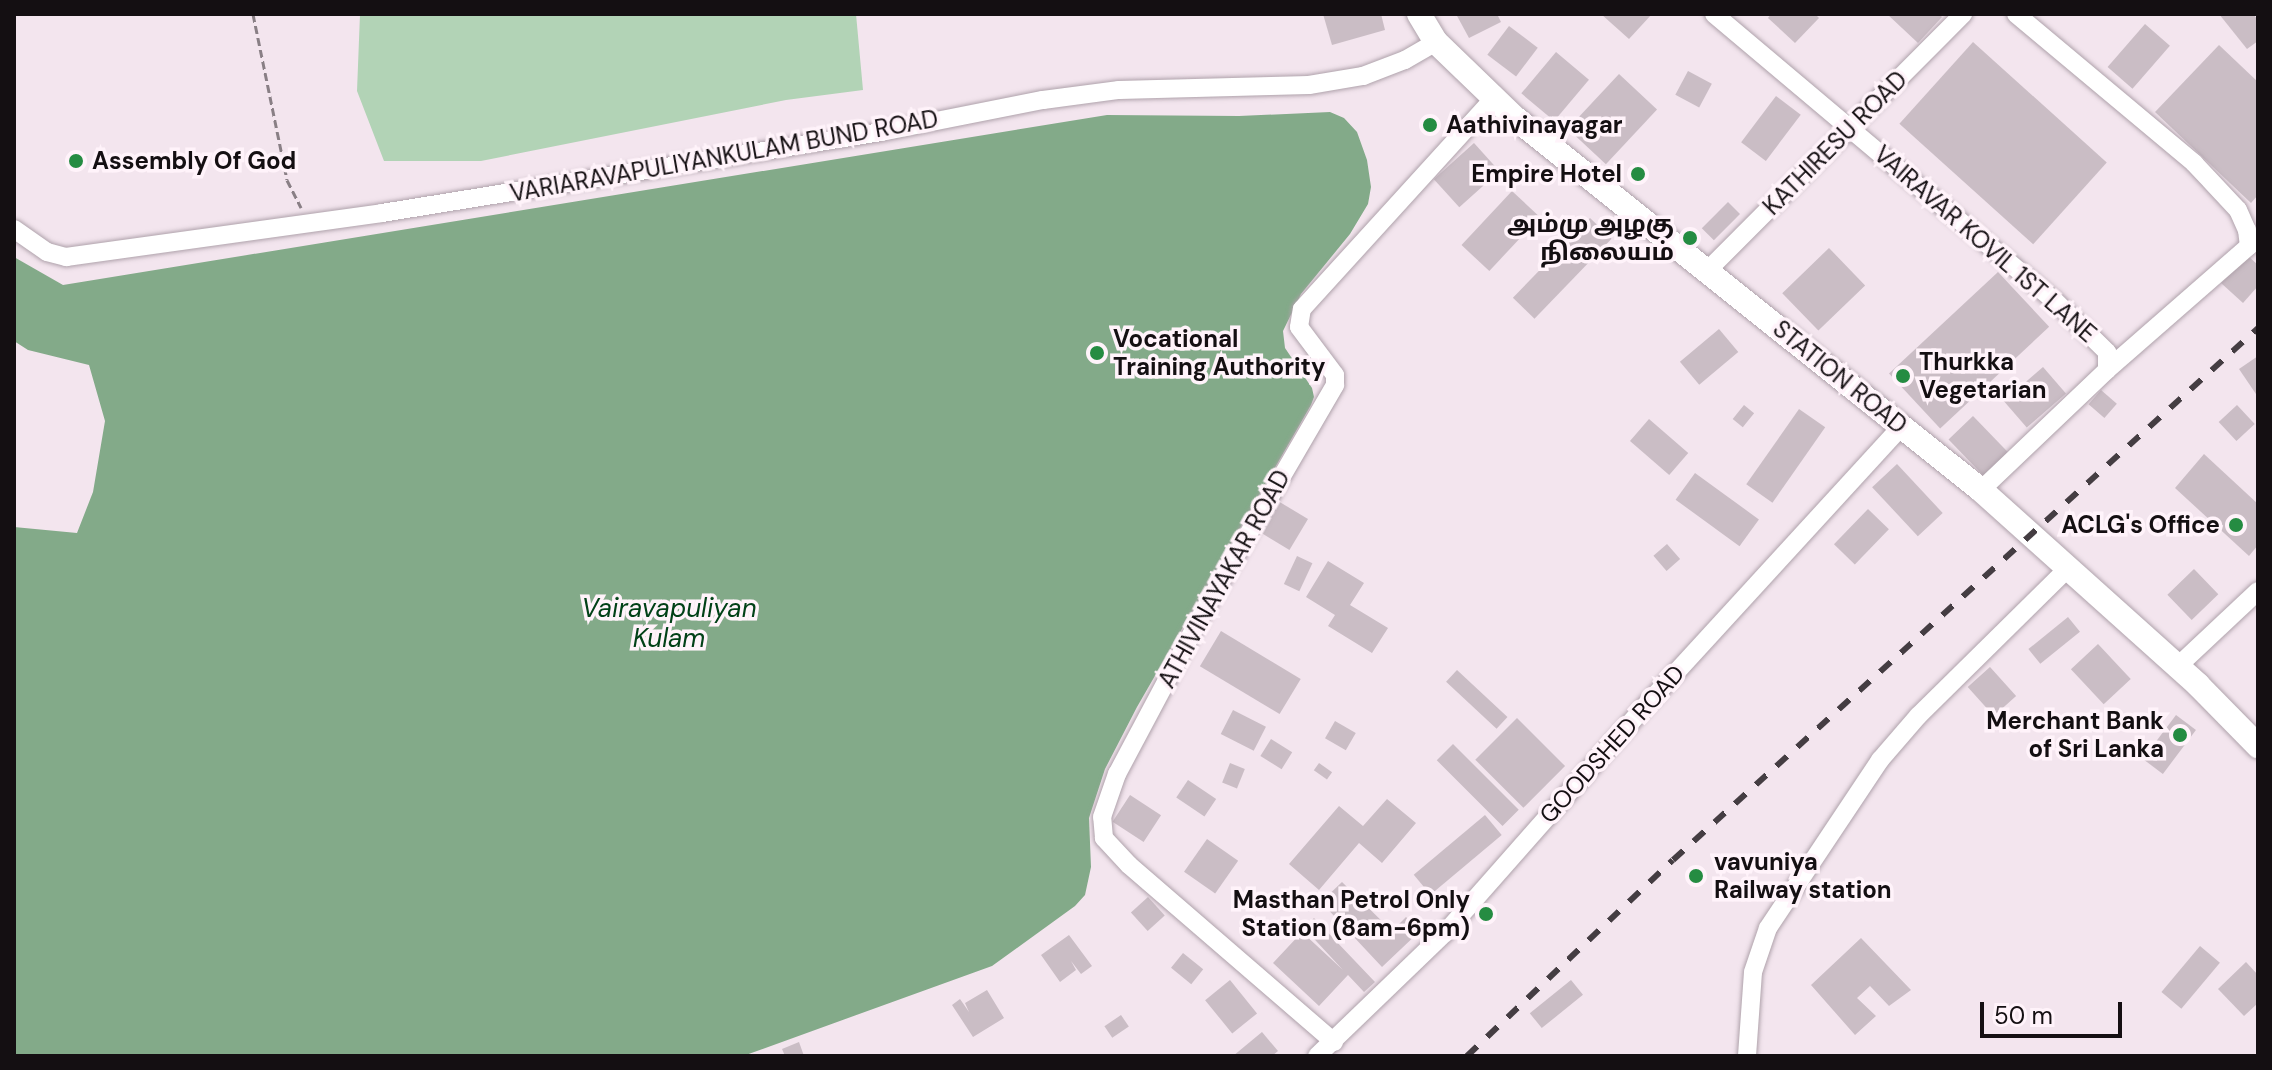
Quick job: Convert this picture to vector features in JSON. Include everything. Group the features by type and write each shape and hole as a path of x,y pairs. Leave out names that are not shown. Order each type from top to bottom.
{"main road":[{"name":"STATION ROAD","path":"1419,14 1436,42 1494,98 1981,490 2069,567 2258,746"}],"street":[{"name":"VAIRAVAR KOVIL 1ST LANE","path":"1714,14 2093,334 2107,352 2107,370 1981,490"},
{"name":"KATHIRESU ROAD","path":"1707,271 1963,14"},
{"path":"2016,14 2194,163 2238,210 2247,230 2249,246 2107,370"},
{"name":"VARIARAVAPULIYANKULAM BUND ROAD","path":"14,229 47,252 66,257 309,224 881,132 1043,100 1119,90 1309,85 1363,76 1405,60 1436,42"},
{"name":"ATHIVINAYAKAR ROAD","path":"1334,1042 1129,865 1104,838 1102,817 1117,774 1207,605 1335,385 1335,375 1299,327 1302,309 1494,98"},
{"name":"GOODSHED ROAD","path":"1317,1056 1445,933 1648,703 1901,427"},
{"path":"1747,1056 1753,972 1768,928 1880,760 1918,716 2069,567"},
{"path":"2177,667 2258,591"}],"path":[{"path":"253,14 287,180 309,224"}],"shaded area":[{"path":"360,14 856,14 863,90 786,100 481,161 384,161 357,91"}],"water":[{"name":"Vairavapuliyan Kulam","path":"1330,112 1344,118 1357,132 1367,160 1371,187 1368,204 1350,234 1301,294 1283,331 1285,348 1312,388 1314,397 1311,405 1137,707 1105,769 1089,818 1091,867 1085,895 1075,906 992,966 743,1056 14,1056 14,527 77,533 93,492 105,421 89,365 28,350 14,341 14,257 63,285 1107,115 1239,116"}],"building":[{"path":"1323,14 1381,14 1385,30 1332,45"},
{"path":"1456,14 1497,14 1501,22 1469,38"},
{"path":"1601,14 1652,14 1629,39"},
{"path":"1771,14 1815,14 1819,18 1795,43 1768,18"},
{"path":"1887,14 1939,14 1942,17 1918,43"},
{"path":"2219,14 2253,14 2258,20 2258,41 2247,49"},
{"path":"2145,24 2170,46 2133,89 2108,67"},
{"path":"1509,26 1538,48 1516,76 1487,55"},
{"path":"1973,42 2107,162 2033,244 1899,124"},
{"path":"2219,45 2258,82 2258,195 2251,203 2155,112"},
{"path":"1556,52 1589,80 1554,121 1521,93"},
{"path":"1688,71 1712,84 1699,108 1675,95"},
{"path":"1619,74 1657,109 1606,164 1568,129"},
{"path":"1776,96 1801,115 1766,161 1741,142"},
{"path":"1474,143 1499,171 1459,207 1434,179"},
{"path":"1512,191 1540,217 1489,271 1462,245"},
{"path":"1728,202 1740,214 1714,240 1702,228"},
{"path":"1590,218 1612,239 1534,319 1513,298"},
{"path":"1829,248 1865,285 1818,331 1782,293"},
{"path":"2247,255 2258,265 2258,286 2243,303 2221,283"},
{"path":"1998,272 2049,327 1940,428 1889,374"},
{"path":"1719,329 1738,352 1699,385 1680,362"},
{"path":"2258,356 2258,397 2239,369"},
{"path":"2043,367 2066,393 2027,428 2004,401"},
{"path":"2101,390 2117,404 2104,418 2089,404"},
{"path":"1744,405 1754,413 1743,427 1733,419"},
{"path":"2237,405 2255,424 2236,441 2219,422"},
{"path":"1799,409 1825,427 1772,503 1746,484"},
{"path":"1973,416 2013,457 1988,481 1949,440"},
{"path":"1649,419 1688,453 1669,475 1630,441"},
{"name":"ACLG's Office","path":"2204,454 2258,504 2258,545 2249,556 2175,488"},
{"path":"1897,464 1943,513 1918,536 1872,487"},
{"path":"1695,473 1759,519 1740,546 1676,500"},
{"path":"1278,501 1308,519 1289,550 1259,532"},
{"path":"1868,509 1889,529 1855,564 1834,544"},
{"path":"1667,544 1680,559 1667,571 1653,556"},
{"path":"1297,556 1312,563 1299,591 1284,584"},
{"path":"1328,561 1364,583 1350,605 1388,628 1372,653 1328,626 1335,615 1306,597"},
{"path":"2194,569 2218,594 2192,620 2167,595"},
{"path":"2068,617 2080,632 2040,664 2028,649"},
{"path":"1221,631 1301,679 1280,714 1200,666"},
{"path":"2098,644 2131,679 2104,704 2071,669"},
{"path":"1990,667 2016,696 1994,716 1968,687"},
{"path":"1457,670 1507,717 1497,729 1446,682"},
{"path":"1233,710 1266,727 1254,751 1221,734"},
{"path":"2176,715 2196,730 2163,774 2143,759"},
{"path":"1517,718 1565,766 1523,808 1475,760"},
{"path":"1335,721 1356,733 1346,750 1325,738"},
{"path":"1271,739 1292,752 1282,769 1260,756"},
{"path":"1453,744 1519,810 1502,826 1437,760"},
{"path":"1230,763 1245,769 1237,788 1222,782"},
{"path":"1319,763 1332,772 1327,780 1314,770"},
{"path":"1188,780 1216,799 1204,816 1176,797"},
{"path":"1130,795 1161,815 1144,842 1113,822"},
{"path":"1387,799 1416,823 1382,863 1359,843 1319,890 1289,864 1339,806 1363,826"},
{"path":"1485,815 1502,835 1430,895 1414,875"},
{"path":"1207,839 1238,861 1215,894 1184,872"},
{"path":"1342,882 1392,931 1406,917 1420,931 1382,967 1321,902"},
{"path":"1148,897 1165,916 1148,931 1131,912"},
{"path":"1314,918 1375,982 1364,992 1348,975 1319,1006 1273,963 1302,932 1343,970 1304,928"},
{"path":"1069,935 1092,966 1081,974 1071,961 1076,970 1060,982 1041,955"},
{"path":"1861,938 1911,990 1889,1006 1870,986 1857,998 1876,1016 1855,1035 1811,985"},
{"path":"2200,946 2220,963 2181,1009 2161,992"},
{"path":"1183,953 1203,969 1191,984 1171,968"},
{"path":"2246,962 2258,975 2258,1003 2244,1016 2218,989"},
{"path":"1230,980 1257,1013 1232,1034 1205,1000"},
{"path":"1571,980 1583,995 1542,1028 1530,1013"},
{"path":"987,990 1004,1018 973,1037 952,1005 960,999 969,1012 965,1003"},
{"path":"1121,1015 1129,1027 1112,1038 1104,1026"},
{"path":"1262,1032 1278,1051 1272,1056 1233,1056"},
{"path":"799,1042 804,1056 785,1056 782,1049"}],"railway":[{"path":"1467,1056 1673,860 2258,328"}],"place":[{"name":"Aathivinayagar","path":"1430,125"},
{"name":"Assembly Of God","path":"76,161"},
{"name":"Empire Hotel","path":"1638,174"},
{"name":"அம்மு அழகு நிலையம்","path":"1690,238"},
{"name":"Vocational Training Authority","path":"1097,353"},
{"name":"Thurkka Vegetarian","path":"1903,376"},
{"name":"ACLG's Office","path":"2236,525"},
{"name":"Merchant Bank of Sri Lanka","path":"2180,735"},
{"name":"vavuniya Railway station","path":"1696,876"},
{"name":"Masthan Petrol Only Station (8am-6pm)","path":"1486,914"}]}
